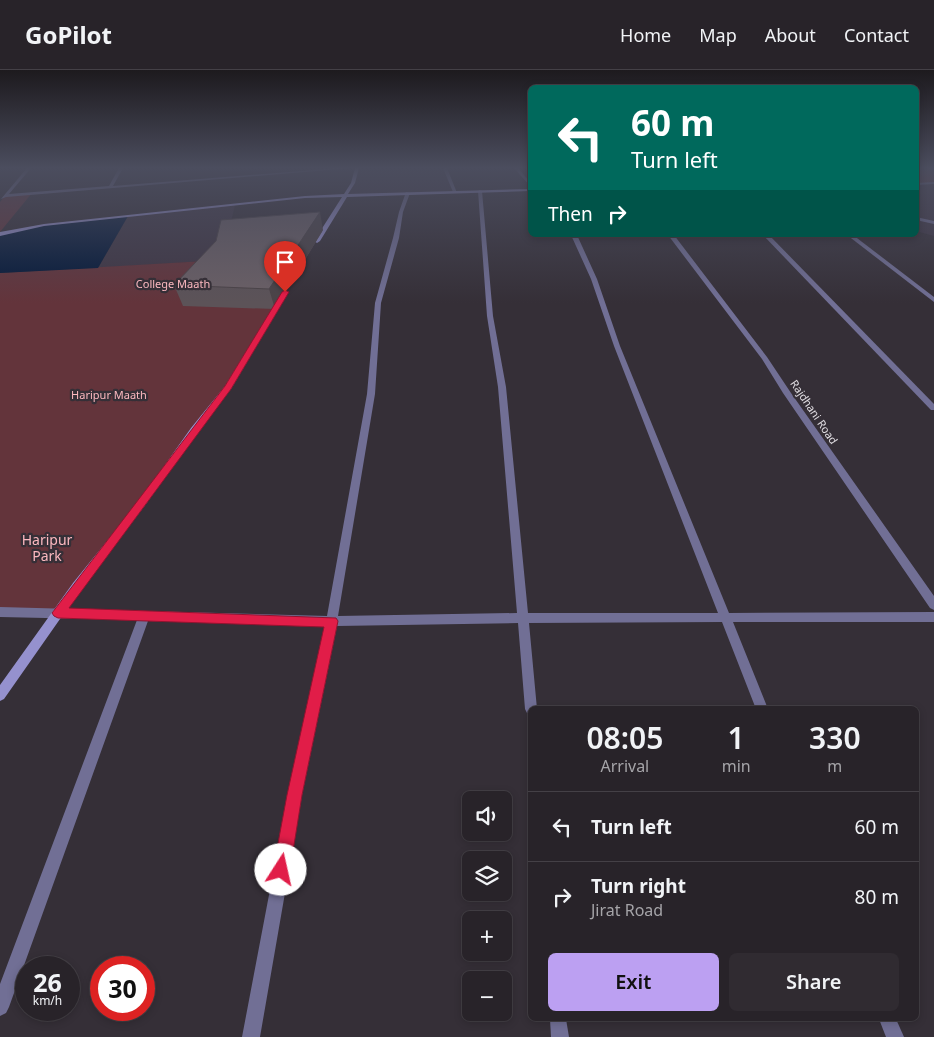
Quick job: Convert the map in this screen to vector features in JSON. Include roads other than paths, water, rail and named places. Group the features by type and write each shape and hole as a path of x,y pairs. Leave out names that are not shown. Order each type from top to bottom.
{"main road":[{"path":"0,234 44,225 154,213"},
{"path":"310,251 334,213"},
{"path":"0,695 58,613 228,387 285,292"}],"street":[{"path":"251,1037 295,795 332,621 371,394 378,303 401,213"},
{"path":"482,213 490,316 502,387 531,706"},
{"path":"919,219 934,223"},
{"path":"575,237 594,279 617,346 761,706"},
{"name":"Rajdhani Road","path":"673,237 765,358 787,393 934,606"},
{"path":"768,237 934,408"},
{"path":"853,237 934,300"},
{"path":"0,612 332,621 523,618 934,617"},
{"path":"0,1007 145,615"},
{"path":"558,1021 560,1037"},
{"path":"888,1021 895,1037"}],"water":[{"path":"128,216 98,268 0,273 0,234 44,225"}],"park label":[{"name":"College Maath","path":"173,284"},
{"name":"Haripur Maath","path":"109,395"},
{"name":"Haripur Park","path":"47,548"}]}
